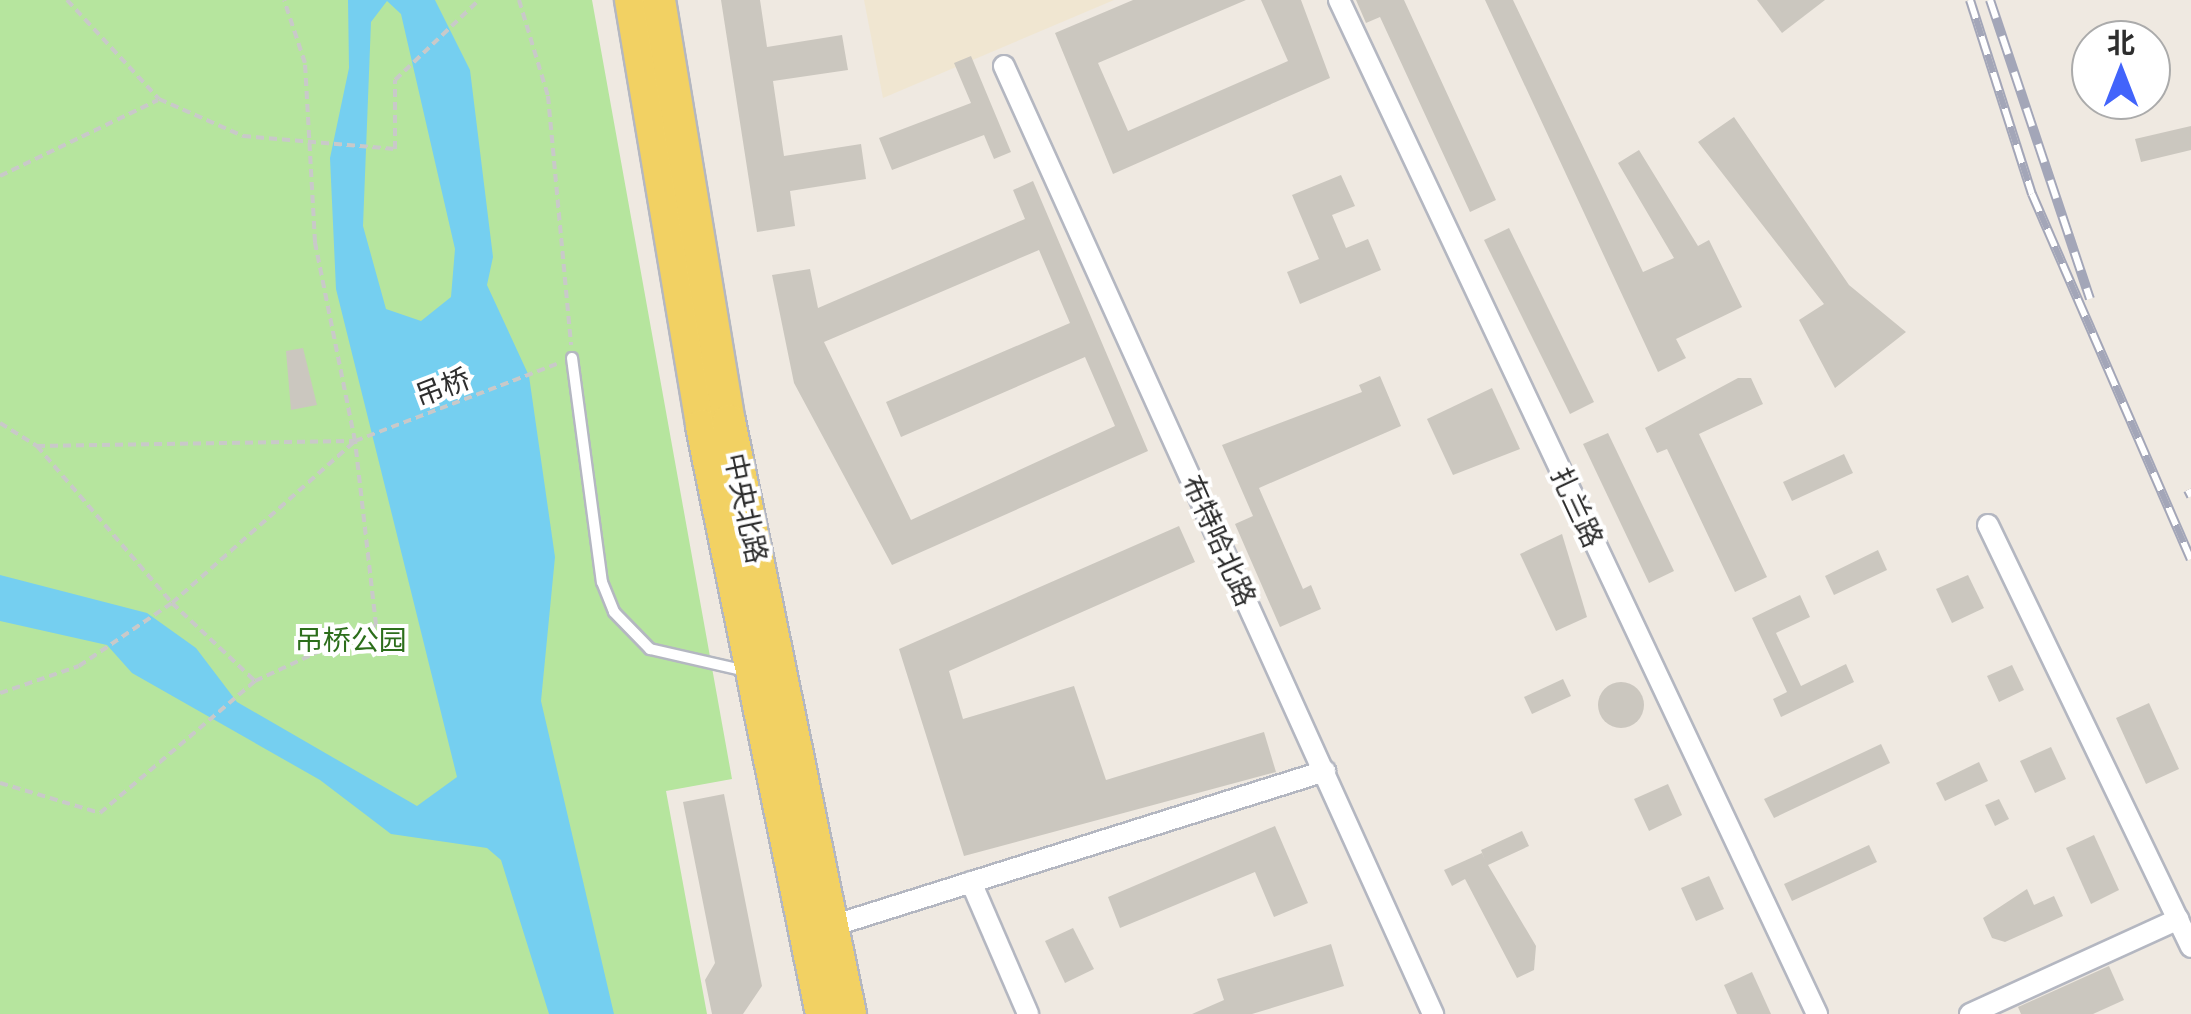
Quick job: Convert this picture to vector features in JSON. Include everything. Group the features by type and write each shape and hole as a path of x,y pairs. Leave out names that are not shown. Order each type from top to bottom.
{"main road":[{"name":"中央北路","path":"631,0 752,673 822,1014"},
{"name":"中央北路","path":"659,0 722,384 850,1014"}],"street":[{"name":"扎兰路","path":"1339,0 1817,1014"},
{"name":"布特哈北路","path":"1004,66 1433,1014"},
{"path":"1988,525 2191,947"},
{"path":"832,926 1325,772"},
{"path":"971,882 1028,1014"},
{"path":"1970,1014 2178,919"}],"lane":[{"path":"572,358 602,582 614,612 650,649 752,673"}],"path":[{"path":"68,0 159,99 243,136 310,146 395,148 395,80 479,0"},
{"path":"0,784 100,813 200,736 254,681 376,625 355,441 334,369 305,64 284,0"},
{"path":"519,0 548,96 572,358"},
{"path":"0,176 159,99"},
{"name":"吊桥","path":"355,441 542,369"},
{"path":"0,423 37,446 172,602 254,681"},
{"path":"37,446 355,441"},
{"path":"0,694 79,666 172,602 355,441"}],"shaded area":[{"path":"864,0 1114,0 883,98"}],"green space":[{"name":"吊桥公园","path":"0,0 592,0 732,779 666,791 707,1014 0,1014"}],"water":[{"path":"348,0 435,0 470,70 493,257 487,285 529,376 555,557 541,701 614,1014 549,1014 501,860 487,848 391,834 320,780 132,673 107,645 0,621 0,575 147,613 196,648 237,702 417,806 457,777 336,289 330,158 349,68","holes":["387,1 401,14 455,249 451,297 421,321 386,309 363,226 371,22"]}],"building":[{"path":"721,0 760,0 767,47 842,35 848,70 773,81 784,156 861,144 866,179 790,191 795,226 757,232"},
{"path":"1133,0 1246,0 1098,63 1128,131 1288,61 1261,0 1301,0 1330,78 1113,174 1055,33"},
{"path":"1356,0 1404,0 1496,200 1470,212 1380,17 1366,23"},
{"path":"1485,0 1513,0 1643,272 1674,258 1618,163 1639,150 1698,246 1709,240 1742,307 1676,339 1686,358 1658,372"},
{"path":"1757,0 1825,0 1782,33"},
{"path":"971,56 1011,152 994,159 984,135 892,170 879,138 971,103 954,63"},
{"path":"1734,117 1849,285 1906,332 1835,388 1799,320 1824,304 1698,142"},
{"path":"2191,126 2191,150 2141,162 2135,139"},
{"path":"1341,175 1355,206 1332,215 1346,248 1368,239 1381,270 1300,304 1287,272 1319,259 1292,195"},
{"path":"1033,181 1148,451 892,565 794,383 772,275 810,269 818,308 1025,219 1013,190","holes":["1039,250 1070,323 886,402 901,437 1085,357 1115,426 911,520 824,342"]},
{"path":"1509,228 1594,402 1570,414 1484,240"},
{"path":"303,348 317,405 291,410 286,351"},
{"path":"1380,376 1401,426 1259,488 1303,589 1311,585 1321,609 1280,627 1235,524 1253,516 1222,445 1362,392 1359,385"},
{"path":"1738,378 1751,378 1763,404 1699,434 1767,577 1735,592 1667,449 1657,453 1645,428"},
{"path":"1492,388 1520,449 1453,475 1427,419"},
{"path":"1608,433 1674,571 1649,583 1583,444"},
{"path":"1844,454 1853,473 1792,501 1783,482"},
{"path":"1179,526 1195,562 949,671 963,719 1074,686 1106,780 1264,732 1276,772 964,856 899,649"},
{"path":"1562,534 1587,617 1556,631 1520,554"},
{"path":"1878,550 1887,570 1834,595 1825,576"},
{"path":"1968,575 1984,608 1952,623 1936,589"},
{"path":"1800,595 1810,617 1776,633 1801,686 1846,664 1854,682 1781,717 1773,699 1787,692 1752,618"},
{"path":"2012,665 2024,690 1999,702 1987,676"},
{"path":"1563,679 1571,696 1532,714 1524,697"},
{"path":"1621,682 1637,689 1644,705 1637,721 1621,728 1605,721 1598,705 1605,689"},
{"path":"2149,703 2179,769 2146,784 2116,718"},
{"path":"1881,744 1890,763 1774,818 1764,799"},
{"path":"2051,747 2066,779 2035,793 2020,761"},
{"path":"1979,762 1988,781 1945,801 1936,783"},
{"path":"1668,784 1682,815 1649,831 1634,799"},
{"path":"724,794 762,986 743,1014 712,1014 705,980 715,963 683,802"},
{"path":"1999,799 2009,819 1995,826 1985,805"},
{"path":"1275,826 1308,903 1274,917 1255,872 1120,928 1108,897"},
{"path":"1522,831 1529,846 1488,865 1536,946 1534,970 1517,978 1465,879 1452,886 1444,870 1482,853 1485,860 1481,850"},
{"path":"2094,835 2119,890 2091,904 2066,848"},
{"path":"1869,845 1877,862 1792,901 1784,884"},
{"path":"1709,876 1724,909 1696,921 1681,888"},
{"path":"2027,889 2034,905 2054,896 2063,916 2005,942 1992,938 1983,918"},
{"path":"1073,928 1094,969 1065,983 1045,941"},
{"path":"1331,944 1344,986 1252,1014 1192,1014 1224,1000 1217,979"},
{"path":"2109,966 2124,1000 2093,1014 2021,1014 2018,1007"},
{"path":"1752,972 1771,1014 1737,1014 1724,985"}],"railway":[{"path":"1970,0 2032,194 2191,559"},
{"path":"1990,0 2090,299"},
{"path":"2188,490 2191,496"}]}
